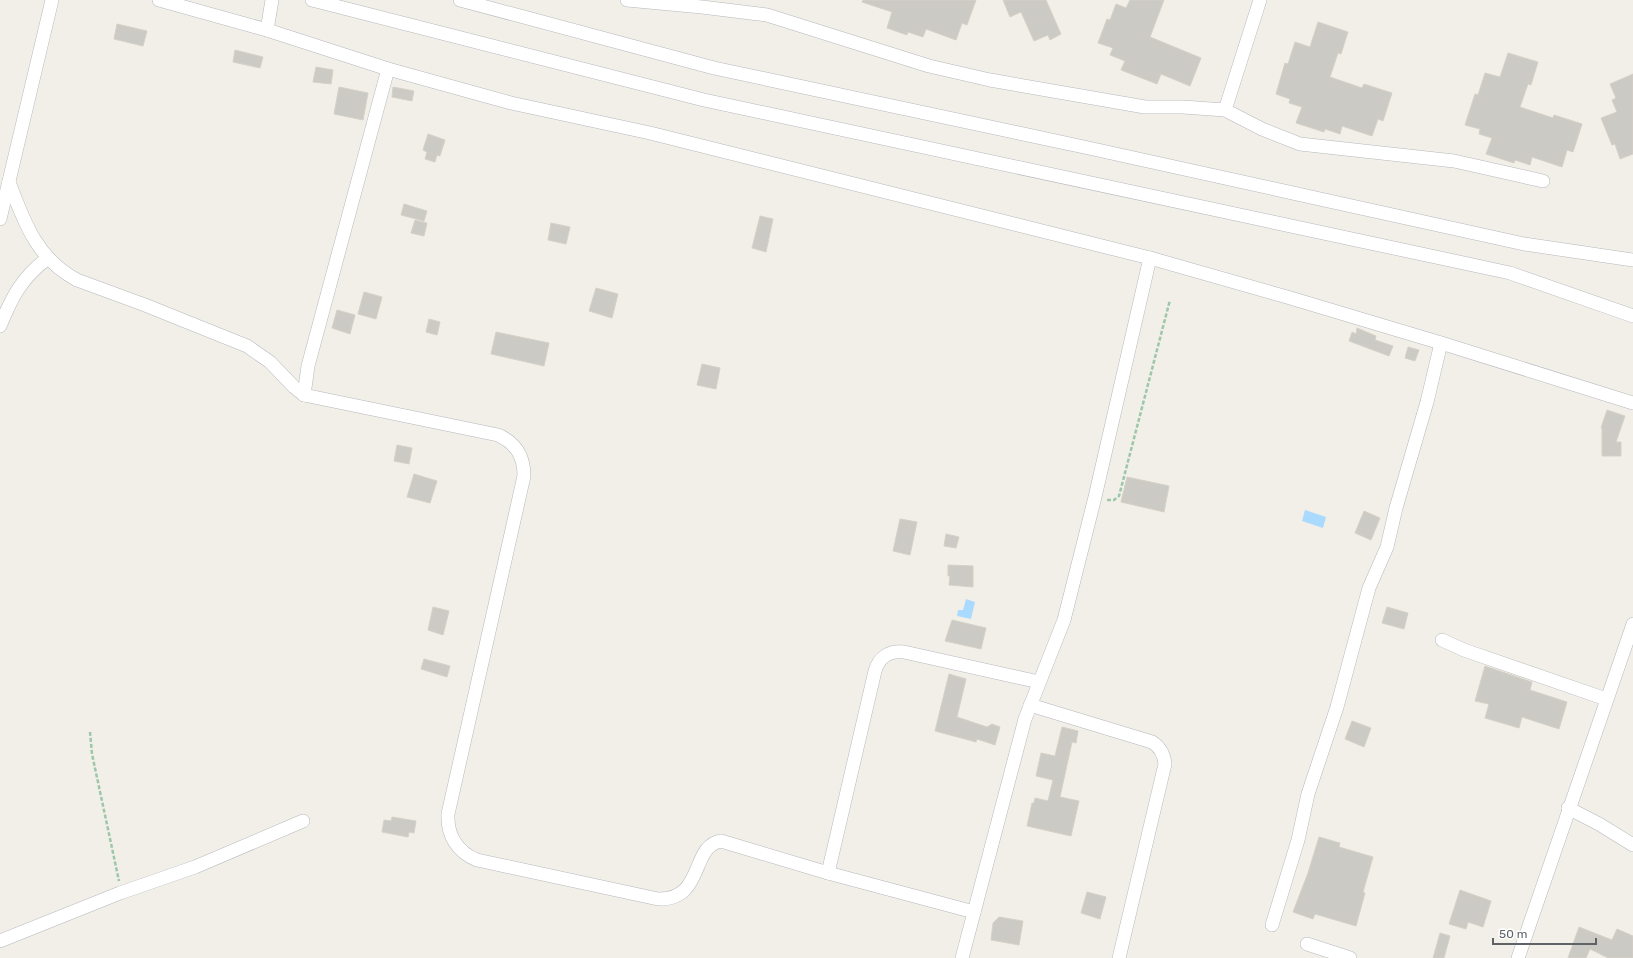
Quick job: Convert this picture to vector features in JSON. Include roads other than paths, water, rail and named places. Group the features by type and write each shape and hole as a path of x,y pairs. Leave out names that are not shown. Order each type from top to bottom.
{"street":[{"path":"0,219 52,0"},
{"path":"158,0 267,30 388,70 511,103 650,133 1150,258 1441,342 1633,403"},
{"path":"267,30 272,0"},
{"path":"312,0 704,100 1510,273 1633,316"},
{"path":"460,0 714,68 1084,146 1524,244 1633,260"},
{"path":"627,0 767,15 929,66 990,80 1144,107 1183,107 1225,110 1262,129 1300,144 1454,161 1543,181"},
{"path":"1225,110 1260,0"},
{"path":"304,395 308,366 388,70"},
{"path":"9,182 25,225 32,237 48,258 66,274 83,283 145,305 247,346 270,362 294,387 304,395 498,435 512,443 517,448 523,461 524,476 448,814 450,831 458,847 463,853 477,860 658,899 666,899 682,893 689,886 709,847 716,842 726,842 828,873 974,912"},
{"path":"0,326 13,296 21,284 34,269 48,258"},
{"path":"962,958 1030,705 1064,620 1095,497 1150,258"},
{"path":"1272,925 1298,840 1308,794 1337,707 1369,588 1387,547 1396,508 1427,402 1441,342"},
{"path":"1518,958 1568,808 1633,624"},
{"path":"1442,640 1464,650 1606,699"},
{"path":"828,873 875,671 879,660 893,652 904,652 1038,682"},
{"path":"1030,705 1152,742 1159,747 1164,755 1165,764 1119,958"},
{"path":"1568,808 1599,824 1633,845"},
{"path":"0,940 120,893 195,866 303,821"},
{"path":"1307,944 1350,958"}],"water":[{"path":"1305,510 1326,517 1323,528 1302,521"},
{"path":"966,599 975,602 971,619 957,616 958,610 963,610"}]}
